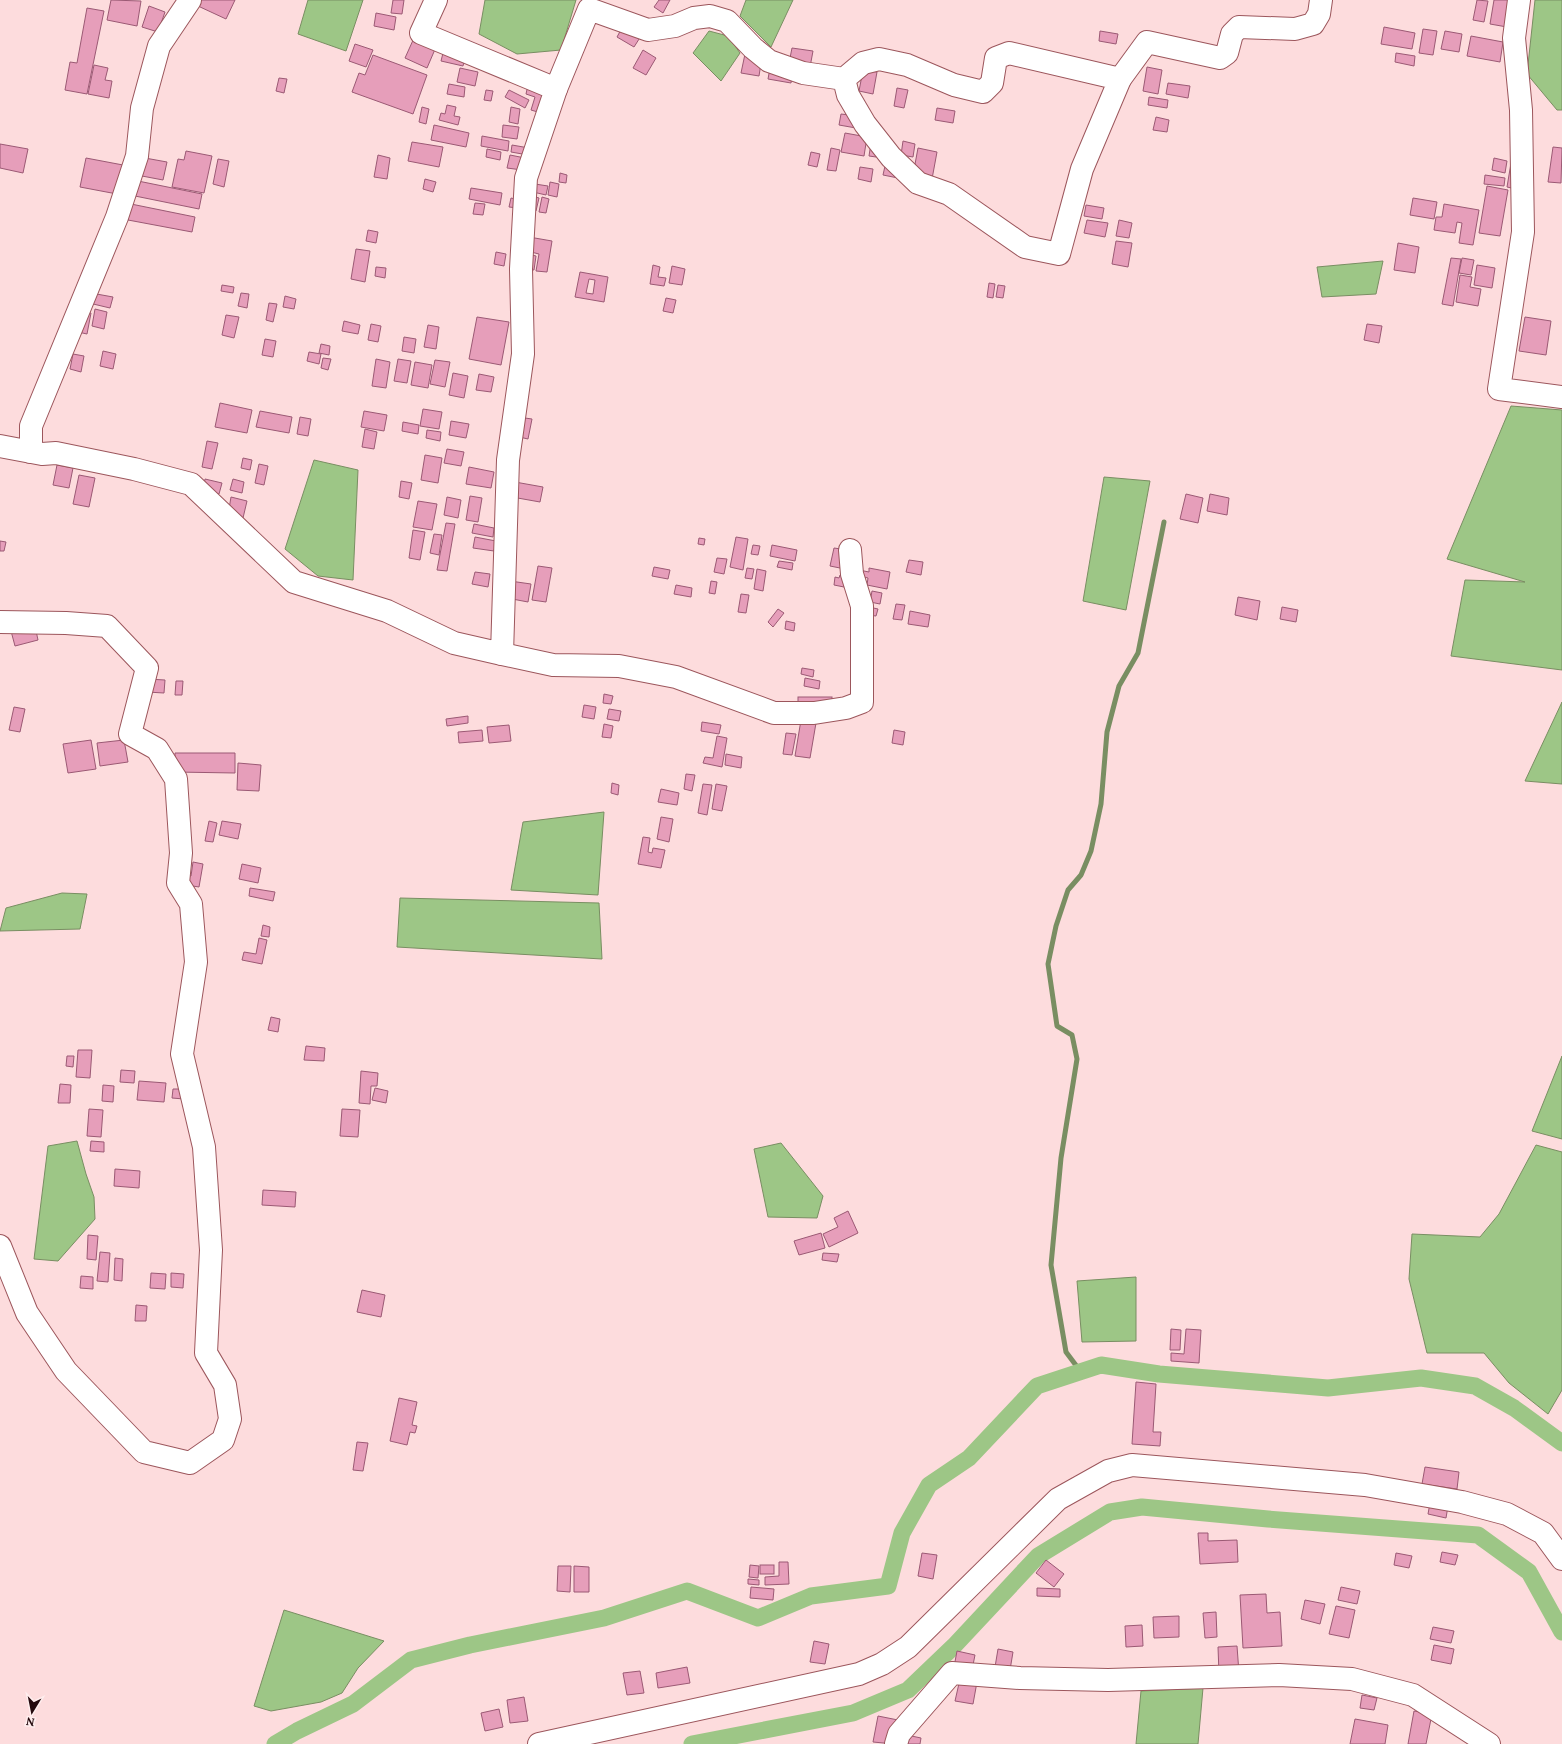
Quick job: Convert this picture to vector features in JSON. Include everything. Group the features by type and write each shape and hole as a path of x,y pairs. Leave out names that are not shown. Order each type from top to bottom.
{"street":[{"path":"31,452 31,426 117,217 137,156 142,108 158,46 190,0"},
{"path":"436,0 421,33 556,89"},
{"path":"844,79 848,95 865,124 890,157 918,184 949,194 1026,247 1059,254 1082,169 1120,79 1147,42 1220,58 1228,53 1232,34 1239,27 1295,29 1313,24 1319,14 1321,0"},
{"path":"1519,0 1514,38 1521,110 1523,232 1499,389 1562,397"},
{"path":"502,654 508,460 523,354 521,270 526,178 556,89 589,9 648,30 675,26 694,18 710,16 727,21 753,48 769,61 803,72 844,79 863,63 879,59 907,65 954,85 983,92 992,83 996,58 1009,53 1120,79"},
{"path":"0,446 42,454 56,453 134,469 191,484 294,582 387,611 454,643 553,665 619,666 676,677 774,712 814,713 846,708 862,702 862,606 852,574 850,550"},
{"path":"0,622 66,623 107,626 146,668 130,734 157,749 176,779 181,853 178,884 190,904 196,962 182,1054 204,1147 211,1250 206,1353 225,1384 230,1419 222,1440 190,1463 144,1452 66,1370 28,1314 0,1246"},
{"path":"540,1744 859,1674 882,1664 908,1647 1058,1499 1108,1471 1132,1465 1365,1485 1462,1502 1507,1514 1543,1533 1562,1559"},
{"path":"896,1744 899,1734 952,1673 1020,1678 1108,1680 1279,1675 1352,1678 1413,1695 1489,1744"}],"shaded area":[{"path":"308,0 363,0 346,51 298,34"},
{"path":"485,0 576,0 561,50 517,54 479,34"},
{"path":"746,0 793,0 771,47 740,16"},
{"path":"1535,0 1562,0 1562,110 1557,110 1527,74"},
{"path":"709,31 728,36 740,53 721,81 693,53"},
{"path":"1383,261 1376,294 1322,297 1317,267"},
{"path":"1511,406 1562,410 1562,670 1451,656 1465,580 1525,582 1447,559"},
{"path":"314,460 358,470 353,580 318,576 285,549"},
{"path":"1104,477 1150,481 1126,610 1083,601"},
{"path":"1562,702 1562,784 1525,781"},
{"path":"604,812 598,895 511,890 523,822"},
{"path":"62,893 87,894 80,929 0,931 6,908"},
{"path":"400,898 599,903 602,959 397,947"},
{"path":"1562,1056 1562,1139 1532,1131"},
{"path":"77,1141 94,1197 95,1219 58,1261 34,1259 48,1146"},
{"path":"781,1143 823,1196 817,1218 768,1217 754,1149"},
{"path":"1536,1145 1562,1152 1562,1390 1548,1414 1509,1383 1484,1353 1427,1353 1409,1279 1412,1234 1480,1237 1499,1214"},
{"path":"1136,1277 1136,1341 1082,1342 1077,1281"},
{"path":"284,1610 384,1641 358,1668 342,1693 321,1702 271,1711 254,1706"},
{"path":"1203,1688 1198,1744 1136,1744 1141,1691"}],"building":[{"path":"111,0 141,1 137,26 107,20"},
{"path":"201,0 235,0 226,19 198,6"},
{"path":"393,0 404,0 402,14 391,13"},
{"path":"659,0 670,0 663,13 654,7"},
{"path":"1477,0 1488,1 1484,22 1473,20"},
{"path":"1494,0 1511,0 1507,27 1490,24"},
{"path":"149,6 165,12 158,32 142,27"},
{"path":"87,8 104,11 87,94 65,90 70,62 77,63"},
{"path":"376,13 396,17 394,30 374,26"},
{"path":"623,26 641,36 634,47 617,37"},
{"path":"1384,27 1415,33 1412,49 1381,44"},
{"path":"1423,29 1437,31 1433,55 1419,53"},
{"path":"1100,31 1118,34 1116,44 1099,41"},
{"path":"1445,31 1462,34 1459,52 1441,49"},
{"path":"1471,36 1503,42 1500,62 1467,56"},
{"path":"414,38 436,47 427,68 405,58"},
{"path":"355,44 373,50 366,67 349,61"},
{"path":"792,48 813,51 810,67 789,63"},
{"path":"643,50 656,58 646,75 633,68"},
{"path":"443,53 465,58 463,66 441,61"},
{"path":"1396,53 1415,56 1414,66 1395,62"},
{"path":"745,54 762,57 759,76 741,73"},
{"path":"373,55 427,75 413,114 352,92 359,73 365,75"},
{"path":"94,65 108,68 105,80 112,81 109,98 88,94"},
{"path":"1147,67 1162,70 1158,94 1143,91"},
{"path":"460,68 478,72 475,86 457,82"},
{"path":"770,68 793,71 791,83 768,79"},
{"path":"863,70 877,72 873,94 859,91"},
{"path":"279,78 287,79 284,93 276,91"},
{"path":"1168,83 1190,86 1188,98 1166,94"},
{"path":"449,84 465,87 464,97 447,94"},
{"path":"528,85 546,94 541,113 531,110 535,97 526,94"},
{"path":"897,88 908,90 904,108 894,106"},
{"path":"486,90 493,91 491,101 484,100"},
{"path":"509,90 529,100 525,108 505,97"},
{"path":"1149,97 1168,100 1167,108 1148,105"},
{"path":"447,105 456,107 454,116 460,117 458,125 439,120 441,113 445,114"},
{"path":"422,107 429,109 426,124 419,122"},
{"path":"511,107 520,109 518,124 509,122"},
{"path":"937,108 955,111 953,123 935,120"},
{"path":"841,114 858,116 856,128 839,125"},
{"path":"1156,117 1169,120 1167,132 1153,130"},
{"path":"434,125 469,133 466,147 431,140"},
{"path":"503,125 519,127 517,139 502,137"},
{"path":"845,133 867,137 864,156 841,152"},
{"path":"482,136 509,141 508,151 481,146"},
{"path":"903,141 915,144 913,157 901,155"},
{"path":"412,142 443,147 439,167 408,161"},
{"path":"871,143 878,144 876,157 869,156"},
{"path":"0,144 28,149 23,173 0,168"},
{"path":"512,145 529,148 528,155 511,152"},
{"path":"1553,147 1562,148 1561,183 1548,182"},
{"path":"831,148 840,150 836,171 827,170"},
{"path":"918,148 937,152 932,179 913,175"},
{"path":"487,149 501,152 500,160 486,157"},
{"path":"186,151 212,156 204,193 172,187 178,159 184,160"},
{"path":"811,152 820,154 817,167 808,165"},
{"path":"378,155 390,158 387,179 374,177"},
{"path":"510,155 525,158 522,170 507,168"},
{"path":"86,158 123,165 117,194 80,187"},
{"path":"145,158 167,162 163,180 142,176"},
{"path":"1494,158 1507,161 1505,173 1492,170"},
{"path":"218,159 229,161 224,187 213,184"},
{"path":"1511,163 1516,189 1507,187"},
{"path":"885,166 898,178 883,175"},
{"path":"860,167 873,169 871,182 858,179"},
{"path":"560,173 567,175 566,183 559,182"},
{"path":"1485,175 1505,178 1504,186 1484,184"},
{"path":"425,179 436,182 433,192 423,189"},
{"path":"138,181 202,194 199,209 135,196"},
{"path":"550,182 559,184 557,197 548,195"},
{"path":"535,184 548,186 546,195 533,192"},
{"path":"1487,186 1508,190 1500,236 1479,233"},
{"path":"471,188 502,193 500,205 469,199"},
{"path":"532,196 539,198 536,211 529,210"},
{"path":"542,197 549,199 546,213 539,212"},
{"path":"511,198 519,200 518,208 509,207"},
{"path":"1413,198 1437,202 1434,219 1410,215"},
{"path":"475,203 485,204 483,215 473,214"},
{"path":"131,204 195,217 192,232 128,220"},
{"path":"1444,204 1479,210 1473,245 1459,243 1462,223 1457,222 1455,233 1434,230 1436,217 1442,217"},
{"path":"1086,205 1104,208 1102,219 1084,216"},
{"path":"1087,220 1108,223 1105,237 1084,233"},
{"path":"1119,220 1132,223 1129,238 1116,236"},
{"path":"368,230 378,232 376,243 366,241"},
{"path":"529,237 552,241 547,272 536,271 539,254 527,251"},
{"path":"1116,241 1132,243 1128,267 1112,264"},
{"path":"1398,243 1419,247 1415,273 1394,270"},
{"path":"356,249 370,251 365,282 351,279"},
{"path":"496,252 506,254 504,266 494,264"},
{"path":"528,254 536,256 534,270 525,269"},
{"path":"1451,258 1461,259 1453,306 1442,304"},
{"path":"1462,258 1474,260 1471,275 1459,273"},
{"path":"653,265 660,267 658,277 666,278 664,286 650,284"},
{"path":"1477,265 1495,268 1492,288 1474,285"},
{"path":"672,266 685,269 682,285 669,283"},
{"path":"376,267 386,268 385,278 375,276"},
{"path":"580,272 608,277 604,302 575,297","holes":["589,279 595,280 593,294 586,293"]},
{"path":"1460,275 1472,277 1470,287 1481,289 1478,306 1456,302"},
{"path":"989,283 995,284 993,298 987,297"},
{"path":"222,285 234,287 233,293 221,291"},
{"path":"998,285 1005,286 1003,298 996,297"},
{"path":"91,293 113,297 110,308 89,303"},
{"path":"241,293 249,294 247,308 238,306"},
{"path":"285,296 296,299 294,309 283,307"},
{"path":"666,298 676,300 673,313 663,311"},
{"path":"269,303 277,304 273,322 266,320"},
{"path":"95,309 107,312 104,329 92,326"},
{"path":"82,311 91,313 87,334 78,332"},
{"path":"226,315 239,317 234,338 222,335"},
{"path":"477,317 509,322 501,365 469,359"},
{"path":"1525,317 1551,321 1546,355 1519,351"},
{"path":"344,321 360,325 358,334 342,331"},
{"path":"371,324 381,326 378,342 368,340"},
{"path":"1367,324 1382,326 1379,343 1364,340"},
{"path":"428,325 439,327 436,349 424,347"},
{"path":"404,337 416,339 414,353 402,351"},
{"path":"265,339 276,341 273,357 262,355"},
{"path":"321,344 330,346 329,355 319,353"},
{"path":"103,351 116,354 113,369 100,366"},
{"path":"309,352 321,354 319,364 307,361"},
{"path":"73,354 84,356 81,372 70,369"},
{"path":"323,358 331,359 328,370 321,368"},
{"path":"376,359 390,362 386,388 372,386"},
{"path":"398,359 411,361 407,383 394,381"},
{"path":"435,360 450,362 445,387 430,384"},
{"path":"415,362 432,365 428,388 411,385"},
{"path":"453,373 468,376 464,398 449,395"},
{"path":"479,374 494,377 491,392 476,390"},
{"path":"220,403 252,410 247,433 215,427"},
{"path":"423,409 442,412 439,429 420,426"},
{"path":"260,411 292,417 289,433 256,427"},
{"path":"364,411 387,415 384,431 361,427"},
{"path":"300,417 311,419 308,436 297,434"},
{"path":"518,417 532,419 528,439 515,436"},
{"path":"451,421 469,424 466,438 449,435"},
{"path":"403,422 419,425 418,434 402,431"},
{"path":"365,429 377,432 374,449 362,447"},
{"path":"427,430 441,432 440,441 426,438"},
{"path":"207,441 218,443 212,469 202,467"},
{"path":"447,449 464,452 461,466 444,463"},
{"path":"425,455 442,458 438,483 421,480"},
{"path":"243,458 252,460 250,470 241,468"},
{"path":"259,464 268,466 264,485 255,483"},
{"path":"57,465 73,468 69,488 53,485"},
{"path":"469,467 494,472 491,488 466,484"},
{"path":"79,475 95,478 89,507 73,504"},
{"path":"205,479 222,483 219,494 203,490"},
{"path":"233,479 244,482 242,493 230,490"},
{"path":"401,481 412,483 409,499 399,497"},
{"path":"515,482 543,487 540,502 512,497"},
{"path":"1186,494 1203,498 1198,523 1180,519"},
{"path":"1210,494 1229,498 1227,515 1207,511"},
{"path":"470,496 482,498 478,522 466,520"},
{"path":"231,497 247,501 243,518 228,515"},
{"path":"447,497 461,500 458,518 444,515"},
{"path":"418,501 437,504 432,530 413,527"},
{"path":"446,523 455,524 447,571 437,570"},
{"path":"474,524 494,528 493,537 472,533"},
{"path":"413,530 425,532 420,560 409,558"},
{"path":"434,534 442,535 439,555 430,553"},
{"path":"475,537 496,541 494,551 473,548"},
{"path":"736,537 748,539 743,570 730,567"},
{"path":"699,538 705,539 704,545 698,544"},
{"path":"0,541 6,542 4,551 0,551"},
{"path":"753,545 760,546 758,555 751,554"},
{"path":"772,545 797,550 795,561 770,556"},
{"path":"834,548 848,550 845,569 830,566"},
{"path":"717,558 727,559 724,574 714,572"},
{"path":"909,560 923,562 921,575 906,572"},
{"path":"779,561 793,563 792,570 777,567"},
{"path":"538,566 552,568 546,602 532,600"},
{"path":"654,567 670,570 668,579 652,576"},
{"path":"747,568 754,569 752,579 745,578"},
{"path":"869,568 890,572 887,589 867,585 868,578 864,577 859,570 869,572"},
{"path":"757,569 766,571 763,591 754,589"},
{"path":"475,572 490,574 488,587 472,584"},
{"path":"840,575 847,576 849,588 834,585 835,577 839,578"},
{"path":"510,581 531,584 528,602 507,598"},
{"path":"711,581 717,582 715,594 709,593"},
{"path":"676,585 692,588 691,597 674,594"},
{"path":"872,591 882,593 880,604 870,602"},
{"path":"741,594 749,595 746,613 738,612"},
{"path":"1238,597 1260,601 1257,620 1235,615"},
{"path":"896,604 905,605 902,620 893,619"},
{"path":"869,607 878,609 876,616 868,615"},
{"path":"1282,607 1298,610 1296,622 1280,619"},
{"path":"778,609 784,613 773,627 768,622"},
{"path":"910,611 930,615 928,627 908,624"},
{"path":"786,621 795,623 794,631 785,629"},
{"path":"35,626 38,640 15,646 11,631"},
{"path":"802,668 814,670 813,677 801,674"},
{"path":"805,678 820,681 819,689 804,686"},
{"path":"148,679 165,680 164,693 147,692"},
{"path":"176,681 183,681 182,695 175,695"},
{"path":"604,694 613,696 611,704 603,703"},
{"path":"798,697 832,697 832,706 798,706"},
{"path":"584,705 596,707 594,719 582,717"},
{"path":"14,707 25,709 20,732 9,730"},
{"path":"609,709 621,711 619,721 607,719"},
{"path":"468,716 468,723 447,726 446,719"},
{"path":"801,720 816,723 810,758 795,756"},
{"path":"702,722 721,725 719,734 701,731"},
{"path":"604,724 613,726 611,738 602,737"},
{"path":"509,725 511,741 489,743 487,727"},
{"path":"482,730 483,741 459,743 458,732"},
{"path":"894,730 905,732 903,745 892,743"},
{"path":"786,733 796,734 792,755 783,754"},
{"path":"717,736 727,738 722,767 703,763 705,757 713,758"},
{"path":"91,740 96,769 68,773 63,744"},
{"path":"124,740 128,762 100,766 97,743"},
{"path":"175,753 235,753 235,773 175,772"},
{"path":"726,754 742,757 741,768 725,765"},
{"path":"238,763 261,765 259,791 237,790"},
{"path":"686,774 695,775 692,791 684,789"},
{"path":"612,783 619,785 618,795 611,793"},
{"path":"703,784 712,785 707,815 698,813"},
{"path":"716,784 727,786 722,811 712,809"},
{"path":"661,789 679,793 677,805 658,802"},
{"path":"661,817 673,819 669,842 657,839"},
{"path":"209,821 217,823 213,842 205,841"},
{"path":"222,821 241,824 238,839 219,835"},
{"path":"643,837 650,838 648,852 652,853 653,848 665,850 661,868 638,864"},
{"path":"193,862 203,864 199,887 180,884 182,874 191,876"},
{"path":"242,864 261,868 258,883 239,879"},
{"path":"250,888 275,892 273,901 249,896"},
{"path":"263,925 270,927 269,937 261,936"},
{"path":"259,938 267,940 262,964 242,960 244,952 256,954"},
{"path":"271,1017 280,1019 278,1032 268,1030"},
{"path":"306,1046 325,1048 324,1061 304,1060"},
{"path":"78,1050 92,1050 90,1078 76,1077"},
{"path":"67,1056 74,1056 73,1067 66,1066"},
{"path":"121,1070 135,1071 134,1083 120,1082"},
{"path":"361,1071 378,1073 377,1086 371,1086 370,1104 359,1103"},
{"path":"139,1081 166,1083 164,1102 137,1100"},
{"path":"60,1084 71,1085 70,1103 58,1103"},
{"path":"103,1085 114,1086 113,1102 102,1101"},
{"path":"375,1088 388,1091 386,1103 372,1100"},
{"path":"173,1089 185,1089 184,1099 172,1098"},
{"path":"89,1109 103,1110 101,1137 87,1136"},
{"path":"342,1109 360,1110 358,1137 340,1136"},
{"path":"91,1141 104,1142 104,1152 90,1151"},
{"path":"115,1169 140,1171 139,1188 114,1186"},
{"path":"263,1190 296,1192 295,1207 262,1205"},
{"path":"848,1211 858,1233 829,1247 823,1234 838,1227 834,1218"},
{"path":"821,1233 825,1248 799,1255 794,1241"},
{"path":"88,1235 98,1236 96,1260 87,1259"},
{"path":"100,1252 110,1253 108,1282 97,1281"},
{"path":"823,1253 839,1254 837,1262 822,1260"},
{"path":"115,1258 123,1259 122,1281 114,1280"},
{"path":"151,1273 166,1274 165,1289 150,1288"},
{"path":"171,1273 184,1274 183,1288 171,1287"},
{"path":"81,1276 93,1277 93,1289 80,1288"},
{"path":"362,1290 385,1295 381,1317 357,1312"},
{"path":"136,1305 147,1306 146,1321 135,1321"},
{"path":"1171,1329 1181,1330 1180,1350 1170,1350"},
{"path":"1186,1329 1201,1330 1199,1363 1171,1361 1171,1353 1184,1354"},
{"path":"1136,1382 1156,1384 1153,1432 1161,1432 1160,1446 1132,1444"},
{"path":"399,1398 417,1402 412,1425 417,1426 415,1433 410,1432 407,1445 390,1441"},
{"path":"357,1442 368,1443 363,1471 353,1470"},
{"path":"1425,1467 1459,1472 1457,1489 1422,1484"},
{"path":"1430,1503 1448,1506 1446,1518 1428,1514"},
{"path":"1198,1533 1208,1533 1208,1541 1237,1540 1238,1562 1200,1564"},
{"path":"1442,1552 1458,1555 1455,1565 1440,1562"},
{"path":"922,1553 937,1555 933,1579 918,1576"},
{"path":"1396,1553 1412,1556 1409,1568 1394,1565"},
{"path":"1046,1560 1064,1574 1054,1587 1036,1573"},
{"path":"779,1562 788,1562 789,1584 765,1585 765,1577 779,1576"},
{"path":"750,1565 759,1566 758,1578 749,1577"},
{"path":"760,1565 774,1565 774,1574 760,1574"},
{"path":"558,1566 571,1566 570,1592 557,1591"},
{"path":"574,1566 589,1567 589,1592 574,1592"},
{"path":"748,1579 759,1580 759,1585 748,1584"},
{"path":"751,1587 774,1589 773,1600 750,1598"},
{"path":"1341,1587 1360,1591 1357,1604 1338,1600"},
{"path":"1037,1588 1060,1589 1060,1597 1037,1596"},
{"path":"1266,1594 1267,1613 1280,1612 1282,1646 1243,1648 1240,1595"},
{"path":"1305,1600 1325,1604 1320,1624 1301,1619"},
{"path":"1336,1606 1355,1610 1349,1638 1329,1634"},
{"path":"1216,1612 1217,1637 1205,1638 1203,1613"},
{"path":"1179,1616 1179,1637 1154,1638 1153,1617"},
{"path":"1142,1625 1143,1646 1126,1647 1125,1626"},
{"path":"1433,1627 1454,1631 1451,1643 1430,1639"},
{"path":"814,1641 829,1644 825,1664 810,1662"},
{"path":"1434,1645 1454,1649 1451,1664 1431,1660"},
{"path":"1237,1646 1239,1673 1219,1674 1218,1647"},
{"path":"998,1649 1013,1652 1010,1670 995,1667"},
{"path":"957,1651 975,1655 972,1670 954,1667"},
{"path":"687,1667 690,1683 658,1688 656,1673"},
{"path":"640,1671 644,1693 627,1695 623,1673"},
{"path":"960,1679 977,1682 973,1704 955,1701"},
{"path":"1362,1695 1377,1698 1374,1710 1360,1708"},
{"path":"524,1697 528,1721 510,1723 507,1700"},
{"path":"499,1709 503,1727 485,1731 481,1713"},
{"path":"1414,1711 1432,1714 1426,1744 1408,1744"},
{"path":"878,1716 898,1720 894,1744 873,1742"},
{"path":"1355,1719 1388,1725 1385,1744 1350,1744"},
{"path":"902,1734 921,1738 920,1744 900,1744"}],"waterway":[{"path":"1081,1372 1066,1352 1051,1265 1061,1158 1077,1059 1072,1035 1057,1026 1048,964 1056,926 1068,890 1081,875 1091,851 1101,804 1107,732 1119,686 1138,653 1164,522"},
{"path":"275,1744 297,1731 353,1704 411,1660 470,1645 604,1618 687,1591 758,1618 811,1596 888,1586 902,1533 929,1485 969,1458 1037,1386 1101,1365 1159,1374 1328,1388 1421,1378 1475,1386 1514,1408 1562,1443"},
{"path":"692,1744 853,1713 908,1690 954,1646 1038,1556 1110,1512 1142,1507 1268,1519 1478,1535 1529,1572 1562,1632"}]}
